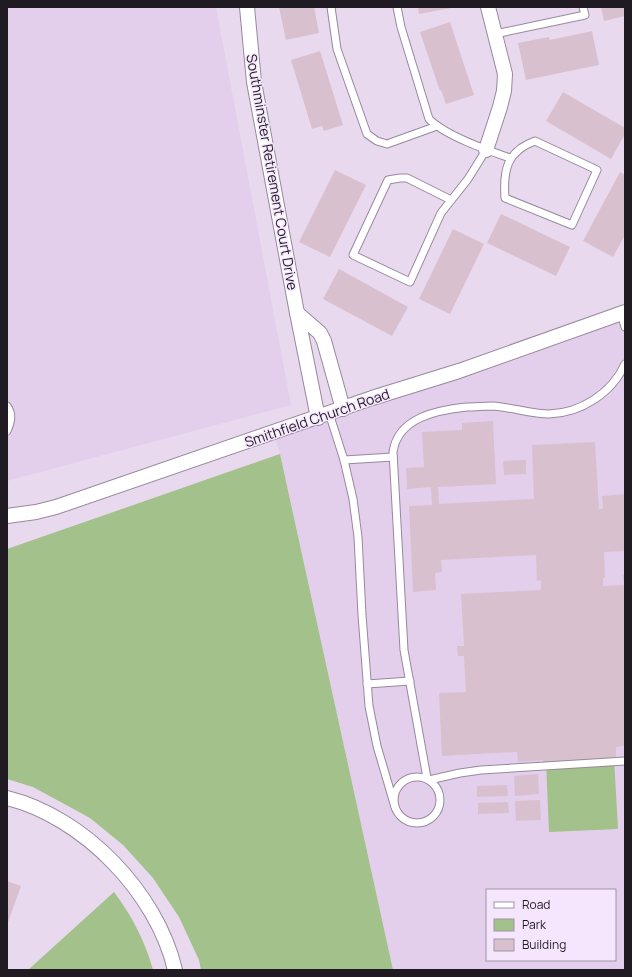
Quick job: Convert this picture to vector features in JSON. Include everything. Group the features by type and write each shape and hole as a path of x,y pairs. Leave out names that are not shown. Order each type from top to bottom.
{"street":[{"name":"Southminster Retirement Court Drive","path":"247,7 254,82 297,313 323,416"},
{"path":"486,150 500,107 504,90 505,74 488,7"},
{"name":"Smithfield Church Road","path":"7,516 36,512 56,507 459,370 623,312"},
{"path":"297,313 320,333 324,341 343,409"},
{"path":"7,798 42,811 65,823 106,855 130,881 144,901 161,930 175,970"}],"lane":[{"path":"331,7 337,49 367,134 377,141 387,144 437,126"},
{"path":"397,7 401,27 429,118 437,126 486,150 510,158"},
{"path":"495,34 585,15 583,7"},
{"path":"535,141 597,170 572,225 505,198 504,182 510,158 525,145 535,141"},
{"path":"451,200 407,178 388,180 352,255 410,282 441,213 468,179 486,150"},
{"path":"623,312 625,327"},
{"path":"428,779 410,681 403,632 393,456 394,443 398,436 410,423 427,415 452,408 489,406 506,407 549,414 571,410 592,401 601,394 616,379 625,364"},
{"path":"7,406 10,410 11,422 7,430"},
{"path":"323,416 344,460 353,499 358,537 362,615 371,722 384,775 395,807 398,813 403,819 410,822 425,822 432,818 437,812 440,804 440,797 437,788 428,779 419,776 411,777 404,780 395,792 395,807"},
{"path":"344,460 393,456"},
{"path":"367,684 410,681"},
{"path":"428,779 481,770 625,761"}],"shaded area":[{"path":"7,7 216,7 291,405 7,481"},
{"path":"625,316 625,970 393,970 280,454 275,438"}],"green space":[{"path":"280,454 393,970 201,970 199,960 179,917 153,878 123,845 90,818 33,787 7,779 7,549"},
{"path":"614,758 618,829 549,832 546,762"},
{"path":"114,892 127,910 137,929 153,970 28,970"}],"building":[{"path":"279,7 314,7 319,33 286,40"},
{"path":"418,7 450,7 451,8 419,14"},
{"path":"601,7 625,7 625,16 604,21"},
{"path":"450,22 474,95 446,104 441,90 440,91 420,32"},
{"path":"592,31 599,65 526,80 518,43 549,37 550,40"},
{"path":"320,51 343,125 324,131 322,126 312,129 291,60"},
{"path":"563,92 625,128 625,134 611,159 546,121"},
{"path":"335,170 366,185 330,257 299,242"},
{"path":"620,172 625,175 625,235 613,257 583,241"},
{"path":"501,214 570,247 556,276 487,243"},
{"path":"453,229 484,244 450,314 419,299"},
{"path":"339,269 408,307 392,336 323,299"},
{"path":"493,421 496,484 438,487 439,504 534,499 532,445 595,442 599,509 603,509 602,496 625,494 625,551 604,552 605,578 603,578 603,586 624,585 623,575 625,575 625,746 616,747 616,758 518,762 517,752 442,756 439,693 466,692 464,656 458,656 457,646 464,646 461,594 541,590 541,580 537,581 536,555 441,560 442,572 435,573 436,590 413,592 409,506 432,505 431,487 407,489 406,468 424,467 422,432 462,430 462,423"},
{"path":"526,460 526,474 504,475 503,461"},
{"path":"538,774 539,794 515,796 514,776"},
{"path":"507,785 508,796 477,797 477,786"},
{"path":"540,800 541,820 516,821 515,801"},
{"path":"508,802 509,813 478,814 478,803"},
{"path":"7,881 21,886 7,925"}]}
